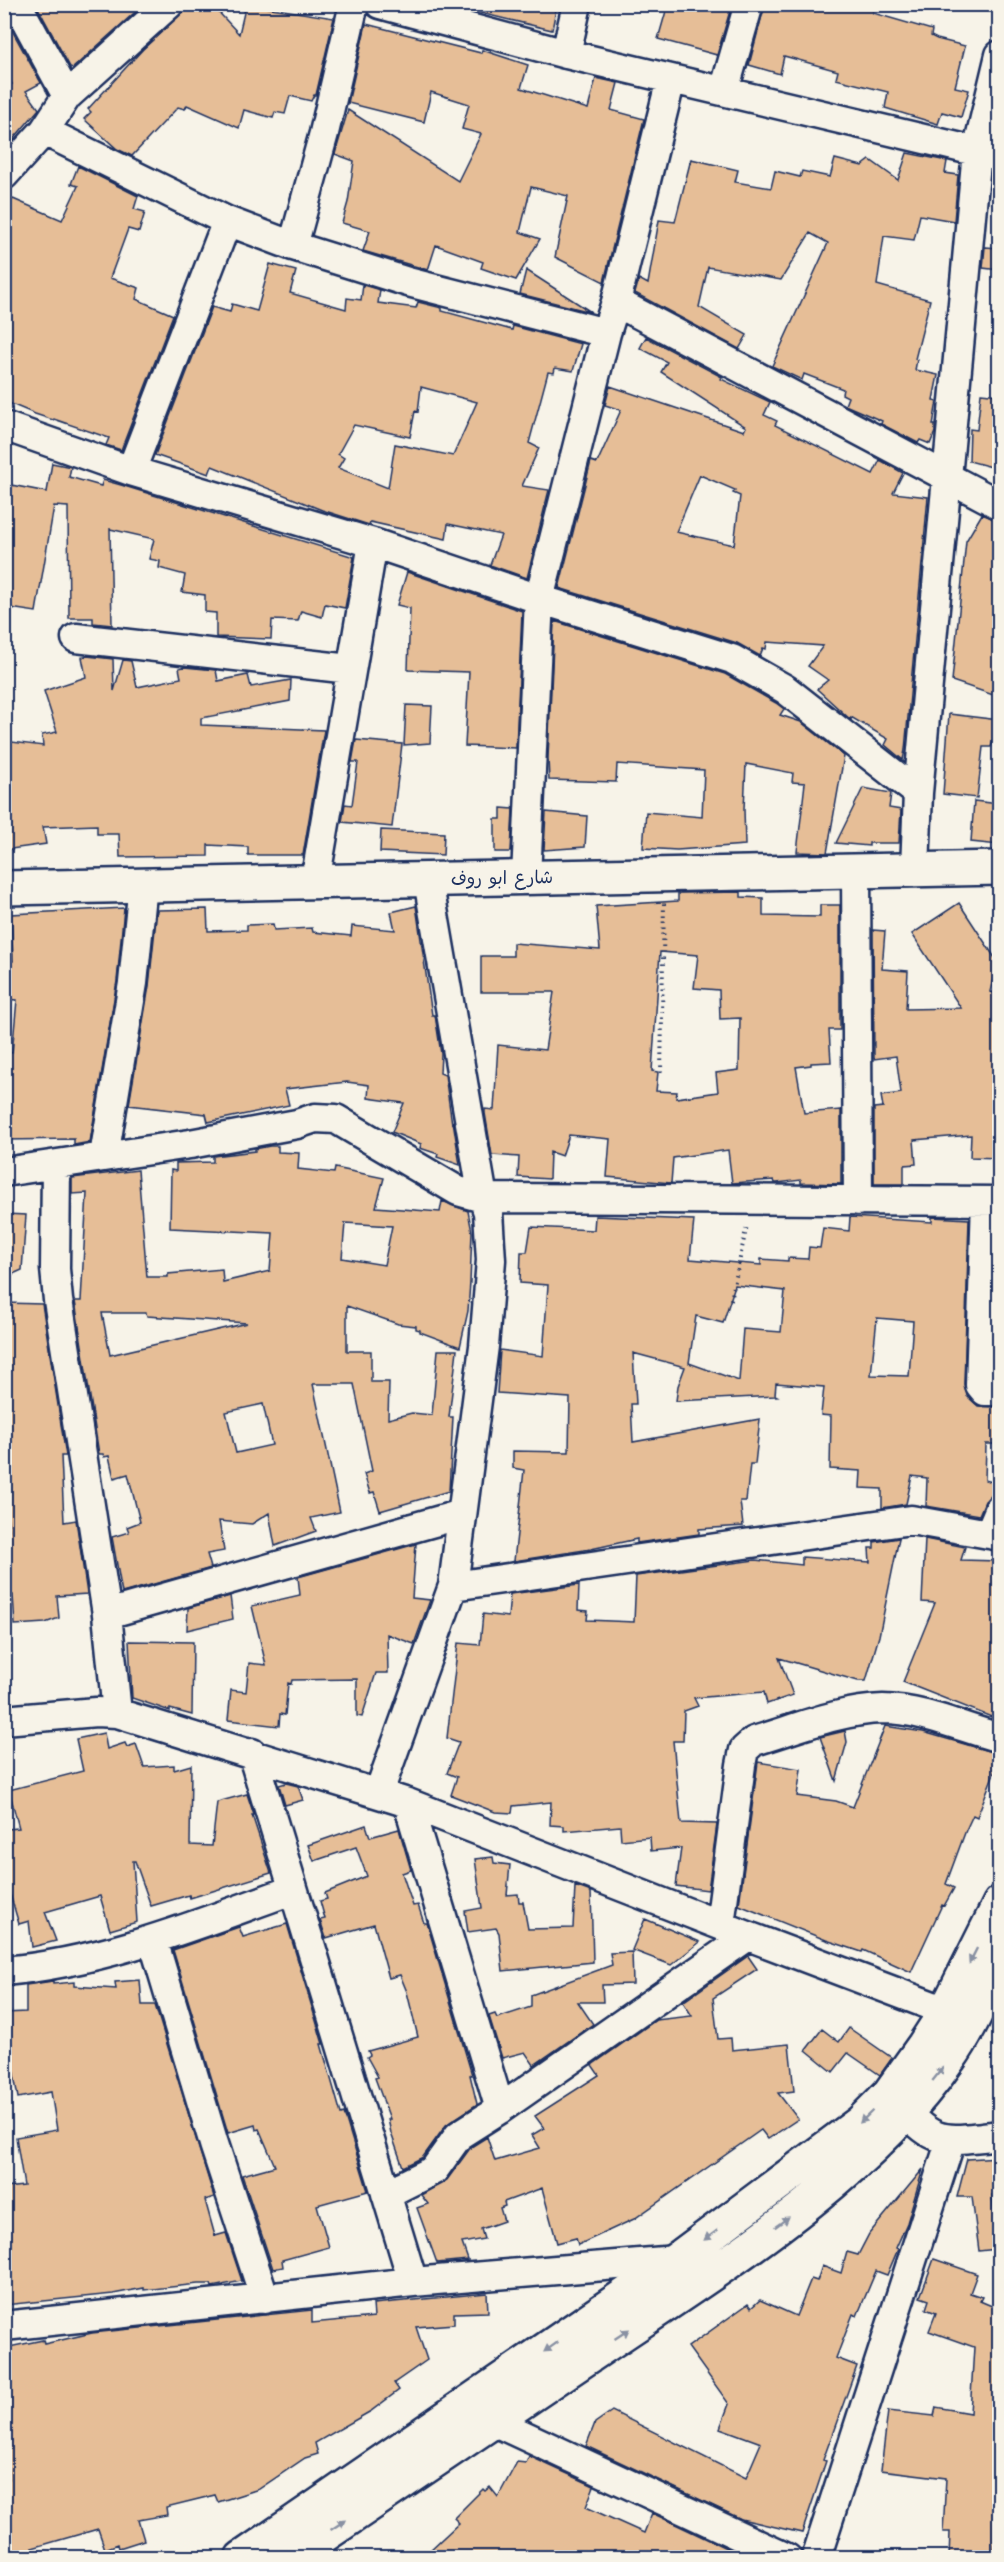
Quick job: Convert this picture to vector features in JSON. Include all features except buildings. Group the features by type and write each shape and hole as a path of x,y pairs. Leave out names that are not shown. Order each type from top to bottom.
{"main road":[{"name":"شارع ابو روف","path":"4,888 999,868"},
{"path":"290,2558 696,2284 801,2208 879,2142 999,1903"},
{"path":"242,2558 676,2260 861,2122 897,2104 950,2059 974,2017 999,1963"}],"street":[{"path":"17,4 67,96"},
{"path":"4,175 44,131 67,96 169,4"},
{"path":"292,246 324,133 354,4"},
{"path":"380,4 566,54 988,154"},
{"path":"566,54 577,4"},
{"path":"724,91 749,4"},
{"path":"915,869 918,793 948,478 999,55"},
{"path":"526,877 539,599 671,79"},
{"path":"44,131 227,221 292,246 408,282 606,333"},
{"path":"131,471 227,221"},
{"path":"616,302 999,505"},
{"path":"4,426 131,471 374,543 539,599 732,659 785,689 918,793"},
{"path":"315,882 350,669 374,543"},
{"path":"76,638 350,669"},
{"path":"856,871 858,1201"},
{"path":"379,1792 453,1586 484,1346 491,1260 488,1212 483,1197 428,880"},
{"path":"105,1156 133,983 143,884"},
{"path":"4,1172 190,1144 297,1124 315,1118 336,1119 458,1191 483,1197 993,1201 980,1385 985,1390 999,1391"},
{"path":"56,1165 55,1269 58,1300 107,1614 117,1713"},
{"path":"453,1586 911,1520 994,1535 999,1508"},
{"path":"107,1614 462,1514"},
{"path":"720,1925 741,1765 744,1750 754,1741 858,1711 885,1709 922,1716 999,1738"},
{"path":"4,1720 96,1712 117,1713 379,1792 946,2011"},
{"path":"252,1753 413,2282"},
{"path":"408,1803 500,2109"},
{"path":"4,1971 51,1966 153,1940 292,1890"},
{"path":"386,2194 434,2170 459,2135 500,2109 748,1936"},
{"path":"153,1940 214,2144 265,2299"},
{"path":"897,2104 927,2133 951,2140 999,2136"},
{"path":"816,2558 951,2140"},
{"path":"4,2326 413,2282 676,2260"},
{"path":"493,2421 787,2558"}],"path":[{"path":"661,1073 664,874"},
{"path":"731,1300 752,1200"}]}
